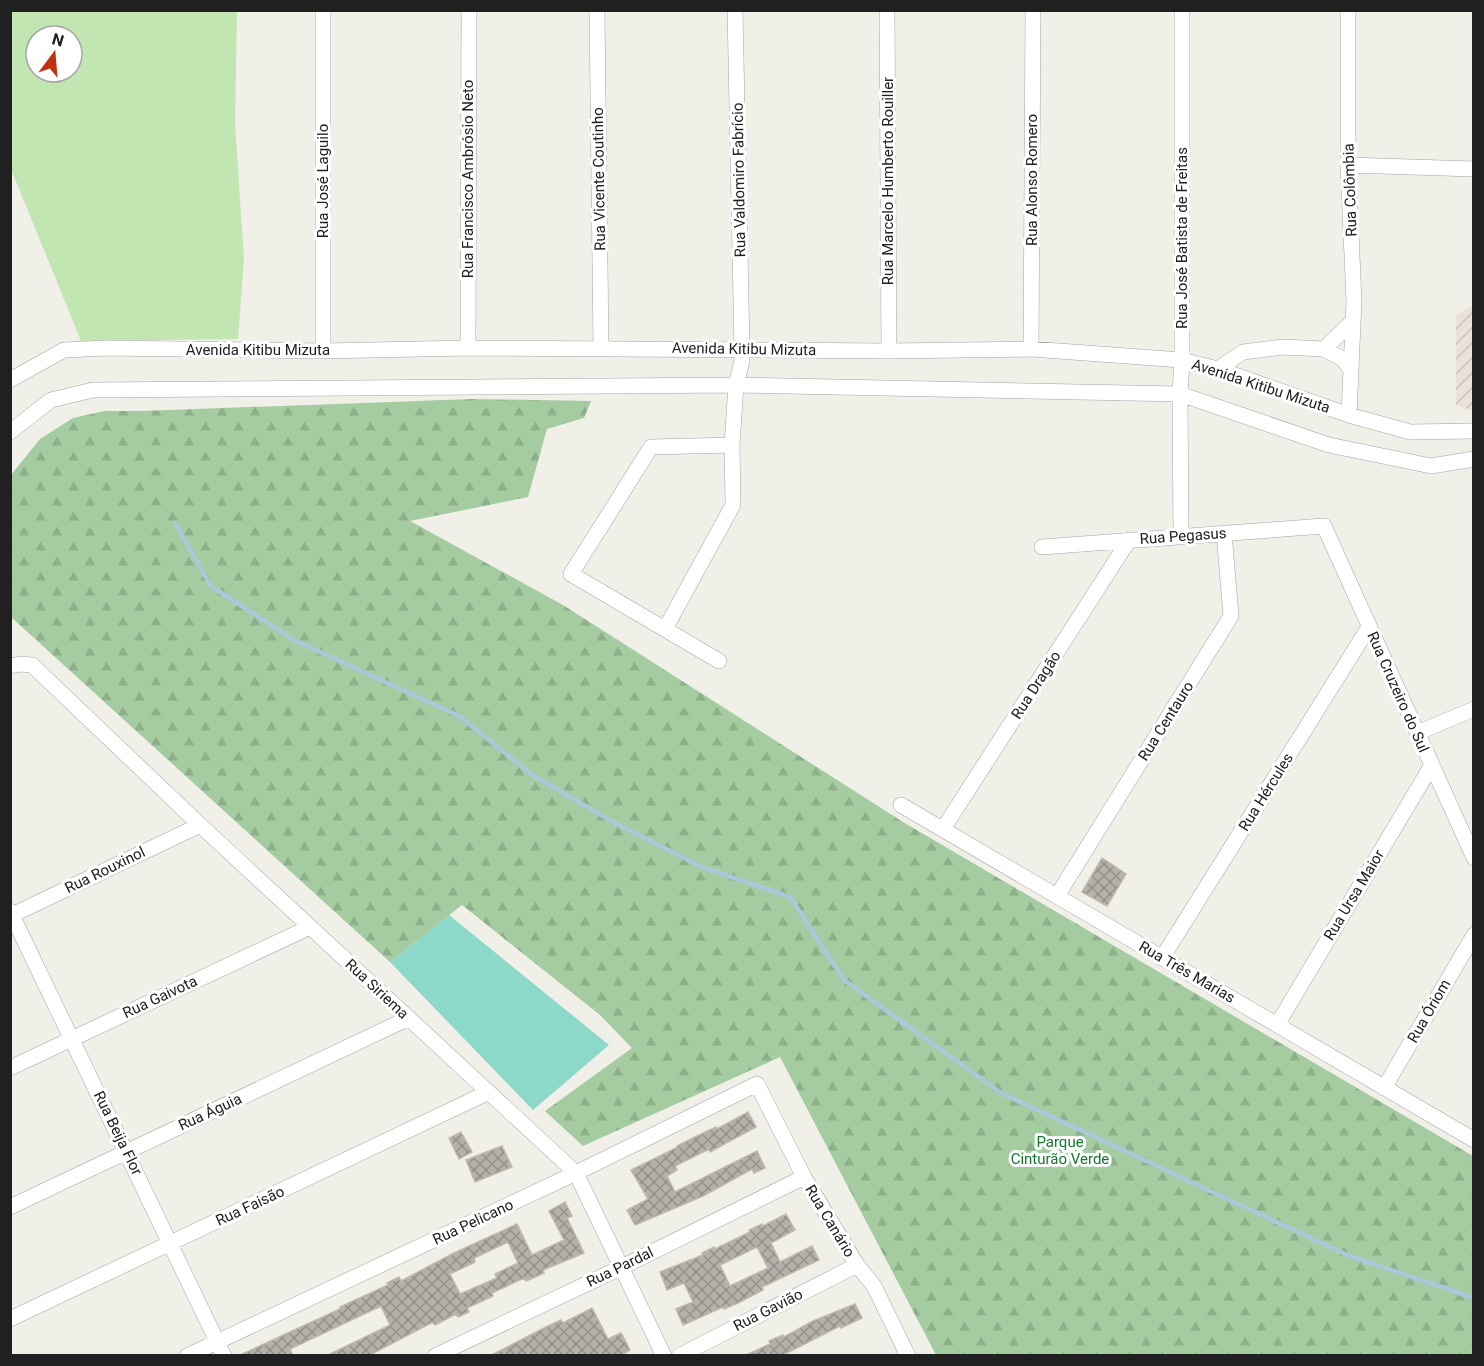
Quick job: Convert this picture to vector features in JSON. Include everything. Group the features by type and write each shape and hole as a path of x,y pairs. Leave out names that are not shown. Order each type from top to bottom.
{"street":[{"name":"Rua José Laguilo","path":"323,10 323,351"},
{"name":"Rua Francisco Ambrósio Neto","path":"468,348 469,10"},
{"name":"Rua Vicente Coutinho","path":"597,10 601,348"},
{"name":"Rua Valdomiro Fabrício","path":"665,629 733,505 732,445 736,385 742,349 735,10"},
{"name":"Rua Marcelo Humberto Rouiller","path":"887,10 889,351"},
{"name":"Rua Alonso Romero","path":"1031,349 1033,10"},
{"name":"Rua José Batista de Freitas","path":"1181,537 1182,10"},
{"name":"Rua Colômbia","path":"1348,10 1348,165 1354,301 1349,415"},
{"path":"1348,165 1473,169"},
{"path":"1324,349 1352,322"},
{"path":"1218,369 1243,352 1283,347 1324,349 1343,359 1350,369"},
{"name":"Avenida Kitibu Mizuta","path":"11,378 64,350 106,348 323,351 468,348 889,351 1031,349 1182,360 1218,369 1349,415 1410,432 1473,431"},
{"path":"10,432 51,400 93,390 736,385 1180,394 1329,445 1431,466 1473,459"},
{"path":"719,661 571,574 651,447 732,445"},
{"name":"Rua Pegasus","path":"1042,547 1323,526"},
{"name":"Rua Cruzeiro do Sul","path":"1323,526 1473,858"},
{"name":"Rua Centauro","path":"1057,896 1231,616 1224,533"},
{"name":"Rua Dragão","path":"943,829 1129,540"},
{"name":"Rua Hércules","path":"1162,958 1369,627"},
{"name":"Rua Siriema","path":"10,666 20,664 32,666 576,1173 664,1356"},
{"path":"1417,733 1473,709"},
{"name":"Rua Ursa Maior","path":"1277,1025 1432,765"},
{"name":"Rua Três Marias","path":"902,805 1473,1140"},
{"name":"Rua Rouxinol","path":"11,914 200,825"},
{"name":"Rua Beija Flor","path":"11,914 225,1356"},
{"name":"Rua Gaivota","path":"10,1068 310,927"},
{"name":"Rua Óriom","path":"1384,1088 1473,935"},
{"name":"Rua Águia","path":"10,1207 409,1018"},
{"name":"Rua Pelicano","path":"187,1356 576,1173 757,1084"},
{"name":"Rua Canário","path":"757,1084 804,1177 857,1265 874,1286 908,1356"},
{"name":"Rua Faisão","path":"10,1319 489,1092"},
{"name":"Rua Pardal","path":"435,1356 804,1177"},
{"name":"Rua Gavião","path":"679,1356 857,1265"}],"shaded area":[{"path":"1473,305 1473,411 1456,405 1456,315"},
{"path":"449,915 609,1045 533,1110 390,962"}],"green space":[{"path":"10,11 237,11 235,124 244,259 238,339 81,341 11,169"},
{"name":"Parque Cinturão Verde","path":"473,399 591,401 584,418 547,429 528,497 410,521 563,605 903,822 1473,1156 1473,1355 936,1355 780,1057 583,1146 545,1111 632,1048 600,1015 462,905 390,962 11,617 11,475 40,439 73,418 105,411"}],"building":[{"path":"1102,858 1126,874 1107,906 1082,892"},
{"path":"748,1112 756,1127 710,1152 709,1149 675,1166 677,1170 667,1176 675,1192 757,1151 765,1168 754,1173 752,1169 703,1196 635,1225 627,1210 648,1199 631,1170"},
{"path":"461,1132 472,1152 459,1159 449,1138"},
{"path":"502,1146 512,1167 475,1182 466,1160"},
{"path":"565,1202 572,1216 567,1218 584,1253 543,1270 544,1273 526,1281 524,1278 492,1293 493,1296 467,1308 469,1312 458,1317 456,1314 435,1325 433,1322 368,1356 326,1356 390,1325 381,1306 290,1349 293,1356 238,1356 340,1309 399,1277 401,1281 517,1224 532,1255 564,1240 549,1211","holes":["508,1242 518,1263 495,1274 497,1278 460,1294 450,1274 475,1262 474,1258"]},
{"path":"786,1214 795,1230 771,1243 780,1262 812,1246 819,1260 762,1287 763,1290 738,1303 724,1309 723,1307 683,1325 676,1309 693,1302 684,1283 667,1290 660,1272 703,1255 702,1253 714,1247 715,1249 762,1224 763,1226","holes":["757,1247 768,1268 730,1286 720,1265"]},
{"path":"855,1304 862,1318 841,1328 840,1326 781,1356 744,1356 770,1344 769,1341 783,1335 784,1337 813,1321"},
{"path":"592,1308 608,1339 621,1333 630,1350 620,1356 490,1356 546,1327 561,1320 563,1323"}],"waterway":[{"path":"175,523 211,586 292,639 459,716 534,776 617,824 702,867 790,897 844,980 1001,1093 1347,1255 1474,1298"}]}
